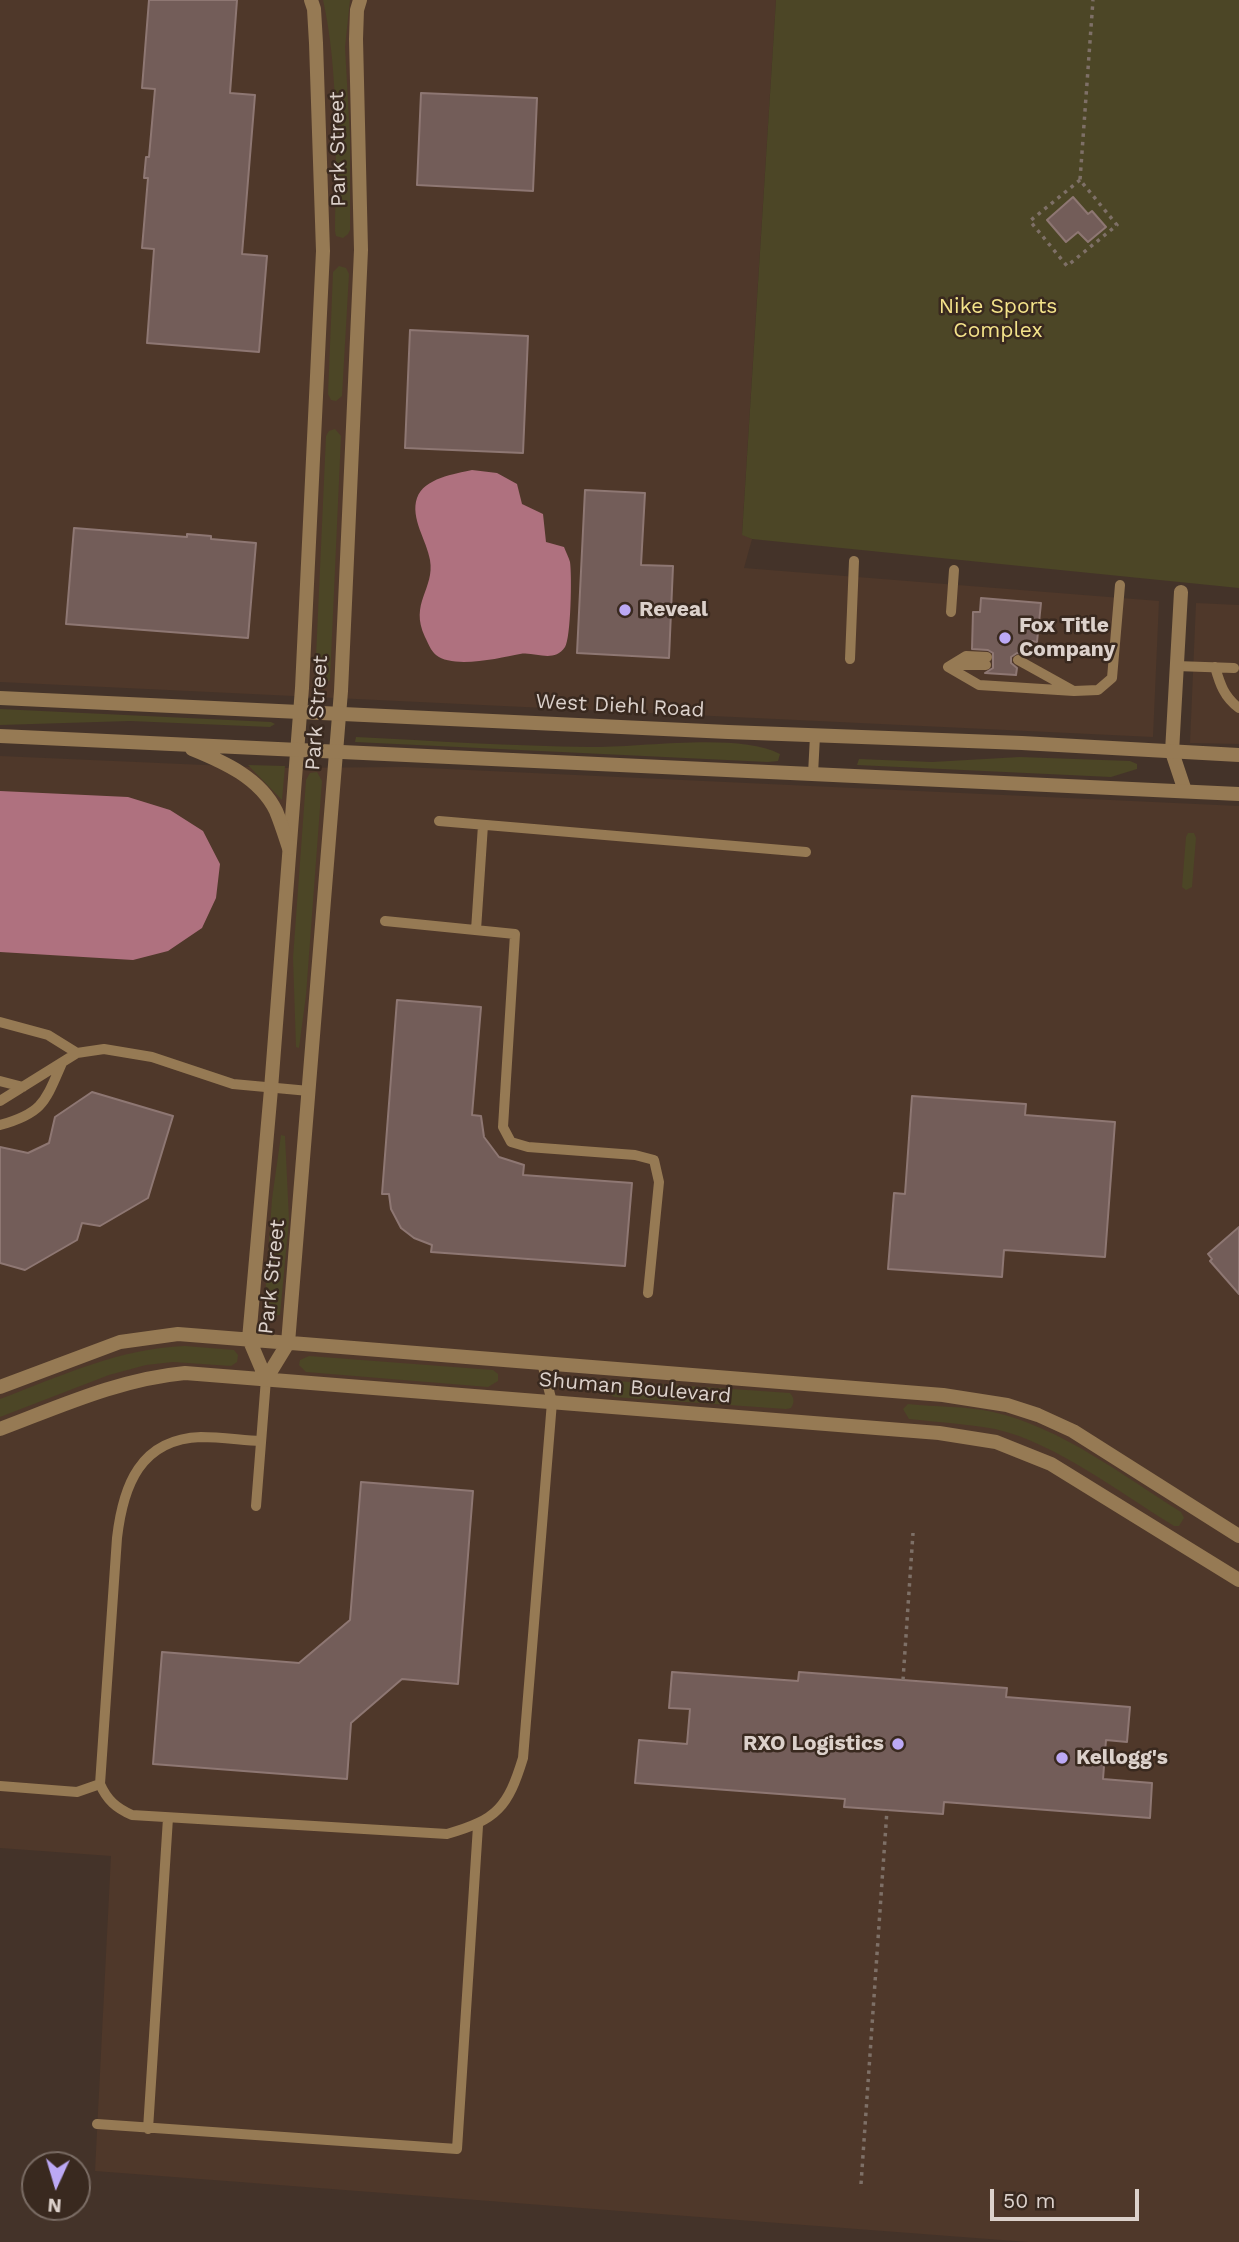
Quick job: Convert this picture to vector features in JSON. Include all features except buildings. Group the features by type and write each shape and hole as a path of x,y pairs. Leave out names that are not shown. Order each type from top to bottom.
{"street":[{"name":"Park Street","path":"265,1379 249,1339 300,712 323,251 317,43 311,0"},
{"name":"Park Street","path":"265,1379 288,1343 339,714 361,250 356,39 360,0"},
{"path":"1181,592 1172,752 1185,791"},
{"name":"West Diehl Road","path":"0,698 1239,755"},
{"path":"0,736 1239,793"},
{"path":"184,745 227,764 257,786 275,810 289,848"},
{"name":"Shuman Boulevard","path":"0,1387 120,1342 178,1335 943,1395 1007,1405 1073,1431 1239,1536"},
{"name":"Shuman Boulevard","path":"0,1429 116,1385 151,1376 185,1373 939,1433 996,1442 1051,1464 1239,1580"}],"lane":[{"path":"850,659 854,561"},
{"path":"951,612 954,570"},
{"path":"986,661 948,667 979,685 1098,690 1112,678 1120,585"},
{"path":"1017,664 1074,691"},
{"path":"1175,666 1234,668"},
{"path":"1215,667 1222,689 1239,708"},
{"path":"813,774 815,736"},
{"path":"439,821 806,852"},
{"path":"476,930 483,825"},
{"path":"385,921 515,934 503,1127 511,1142 528,1147 635,1155 654,1160 659,1182 648,1293"},
{"path":"0,1022 48,1035 77,1053"},
{"path":"0,1101 77,1053 104,1049 152,1057 233,1084 309,1091"},
{"path":"0,1125 26,1117 40,1107 62,1063"},
{"path":"0,1081 23,1087"},
{"path":"261,1441 199,1437 171,1443 146,1459 129,1482 120,1511 117,1538 100,1784 106,1797 132,1815 168,1818 447,1834 478,1826 500,1809 514,1787 523,1758 552,1402 542,1363"},
{"path":"256,1506 265,1379"},
{"path":"0,1786 78,1792 100,1784"},
{"path":"148,2129 168,1818"},
{"path":"97,2124 457,2149 478,1826"}],"path":[{"path":"1080,180 1030,221 1067,266 1117,225 1080,180 1093,0"},
{"path":"903,1680 913,1533"},
{"path":"861,2184 887,1810"}],"shaded area":[{"path":"0,0 776,0 742,534 752,539 744,568 1159,601 1153,737 0,682"},
{"path":"472,470 497,473 517,484 522,504 543,514 546,542 564,547 570,560 570,620 567,641 565,647 555,655 526,654 477,661 453,661 436,655 425,637 420,615 431,570 417,521 417,498 433,481"},
{"path":"1196,603 1239,605 1239,744 1190,743"},
{"path":"0,756 273,768 405,767 1239,806 1239,2242 1028,2242 95,2171 111,1856 0,1848"},
{"path":"0,791 128,797 170,810 203,831 220,864 216,898 202,928 168,951 133,960 0,952"}],"green space":[{"path":"323,0 350,0 345,47 350,137 350,230 343,238 336,236 335,231 334,85"},
{"name":"Nike Sports Complex","path":"776,0 1239,0 1239,588 752,539 742,535"},
{"path":"339,266 346,268 349,274 342,396 336,401 331,400 328,394 333,272"},
{"path":"335,429 341,436 330,680 324,686 316,684 315,679 326,436 329,431"},
{"path":"0,709 275,724 270,727 130,721 0,725"},
{"path":"356,737 590,747 714,742 762,747 780,754 778,761 768,762 355,742"},
{"path":"1020,757 1130,761 1137,764 1137,769 1111,777 857,765 859,759 932,762"},
{"path":"248,765 285,766 282,800"},
{"path":"317,772 322,781 306,995 299,1048 296,1047 293,958 306,780 310,773"},
{"path":"1188,833 1194,833 1196,838 1192,887 1186,890 1182,887"},
{"path":"281,1135 285,1136 289,1220 280,1315 264,1314 272,1199"},
{"path":"185,1346 234,1350 238,1355 237,1362 231,1366 173,1362 146,1365 109,1375 0,1417 0,1399 46,1381 137,1352"},
{"path":"309,1356 493,1370 498,1374 498,1381 488,1387 306,1372 299,1365 300,1360"},
{"path":"616,1381 790,1393 793,1402 791,1408 786,1409 614,1397 610,1394 609,1387"},
{"path":"908,1404 983,1410 1043,1429 1114,1468 1181,1512 1184,1518 1179,1526 1174,1526 1087,1470 1041,1445 1017,1436 984,1427 909,1419 903,1409"}],"place":[{"name":"Reveal","path":"625,610"},
{"name":"Fox Title Company","path":"1005,638"},
{"name":"RXO Logistics","path":"898,1744"},
{"name":"Kellogg's","path":"1062,1758"}]}
